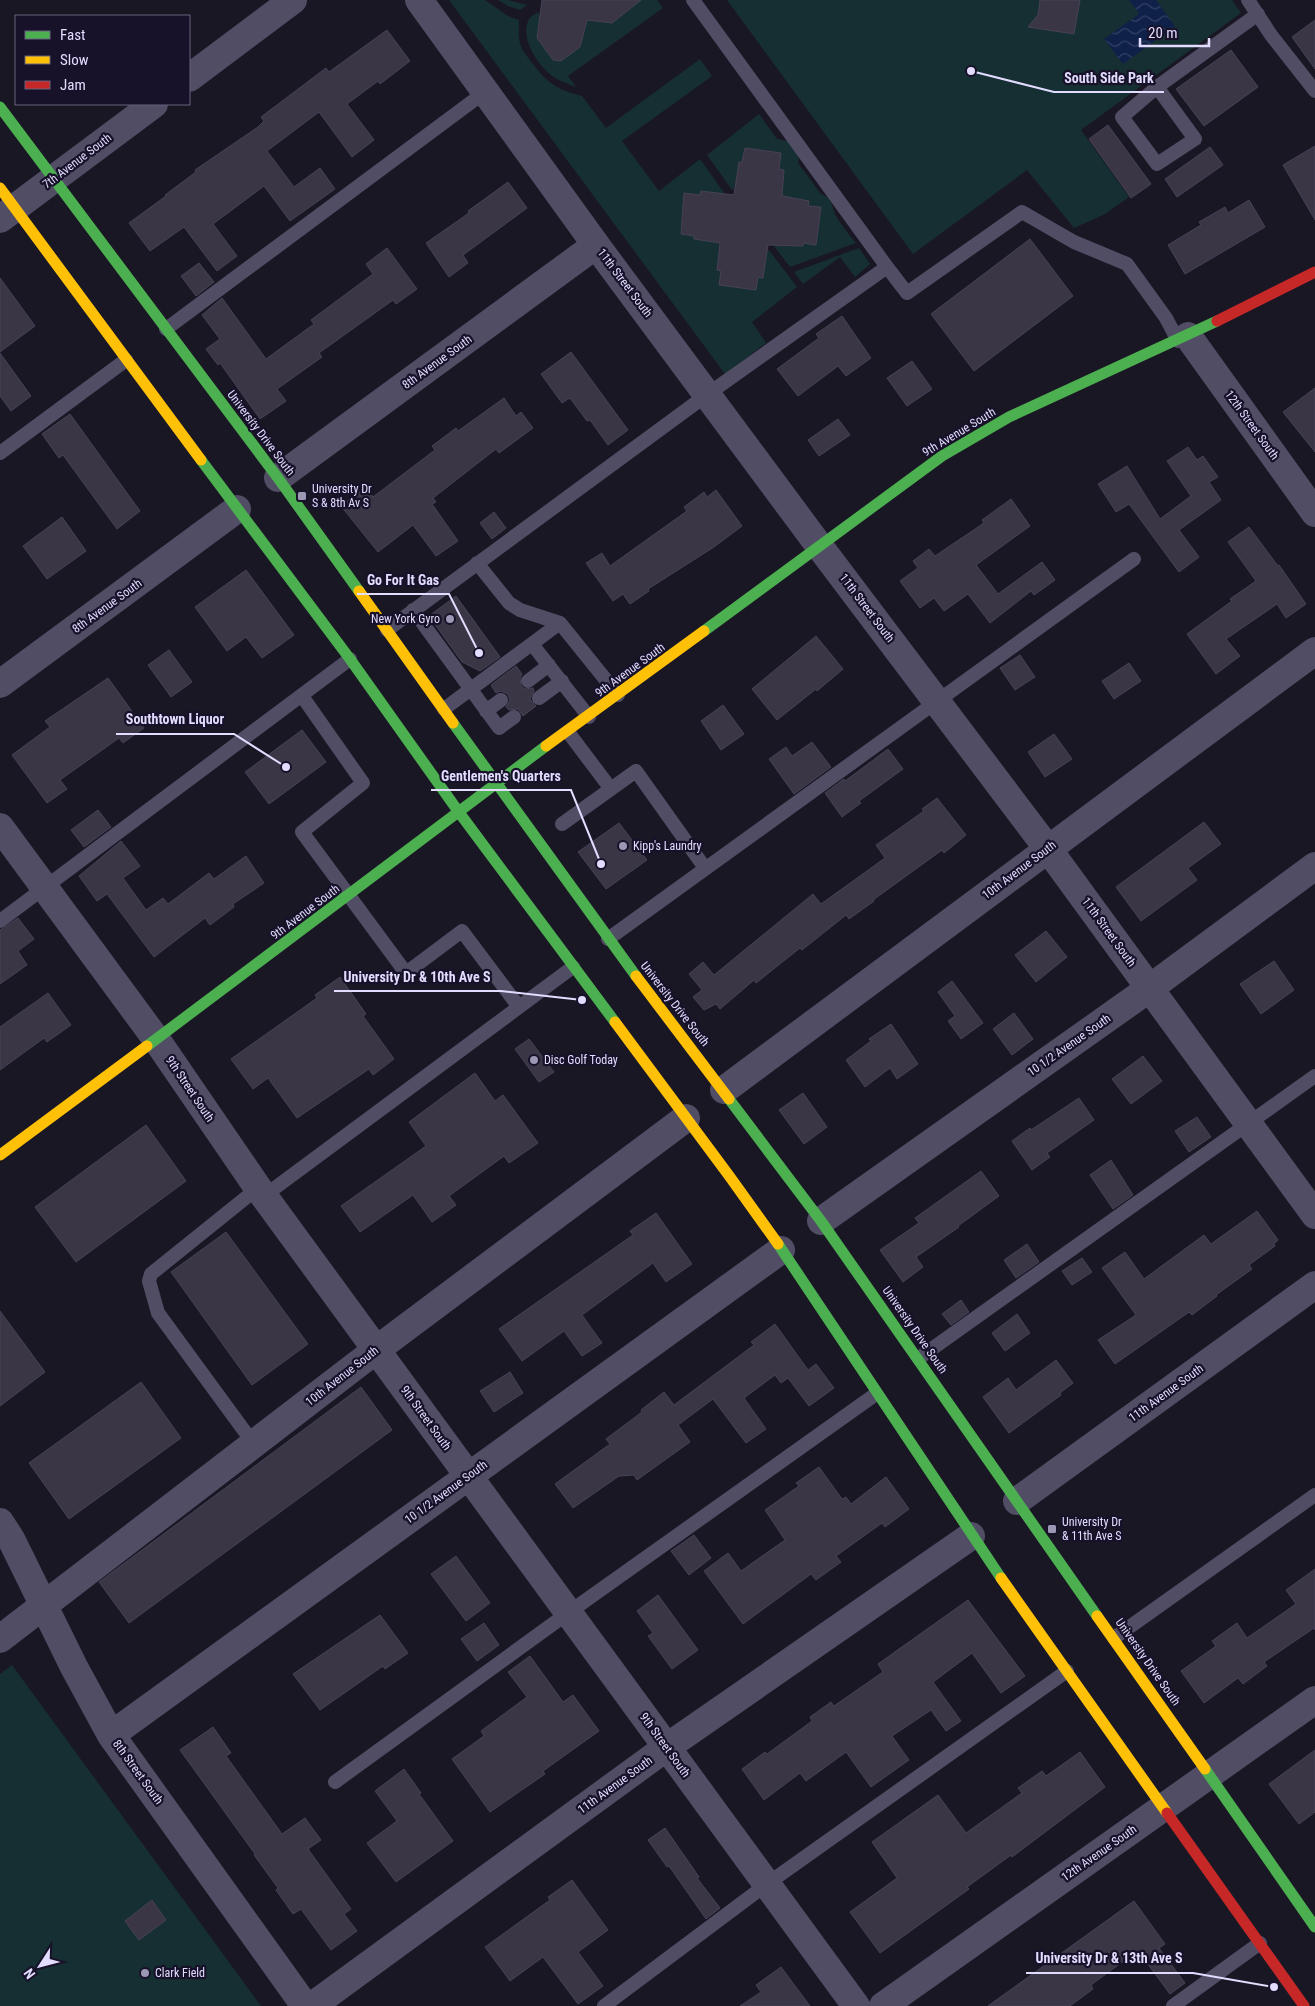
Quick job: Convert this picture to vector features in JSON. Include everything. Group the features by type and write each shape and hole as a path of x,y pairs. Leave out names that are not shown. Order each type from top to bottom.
{"main road":[{"name":"University Drive South","path":"0,106 278,478 608,939 724,1090 821,1221 1314,1922"},
{"path":"5,205 126,360 350,659 458,812 686,1118 807,1287 971,1536 1304,2006"},
{"name":"9th Avenue South","path":"0,1154 349,896 458,812 942,456 1001,422 1183,339 1315,272"}],"street":[{"path":"190,77 293,0"},
{"name":"11th Street South","path":"419,0 596,245 820,547 1048,849 1315,1215"},
{"name":"7th Avenue South","path":"5,205 53,179 153,105"},
{"name":"8th Avenue South","path":"278,478 596,245"},
{"name":"12th Street South","path":"1183,339 1315,513"},
{"name":"8th Avenue South","path":"0,684 237,509"},
{"name":"10th Avenue South","path":"724,1090 1315,651"},
{"name":"9th Street South","path":"0,827 156,1039 261,1192 856,2006"},
{"name":"10 1/2 Avenue South","path":"821,1221 1150,988 1315,866"},
{"name":"10th Avenue South","path":"0,1639 376,1350 686,1118"},
{"name":"10 1/2 Avenue South","path":"111,1735 781,1250"},
{"name":"11th Avenue South","path":"1018,1501 1315,1284"},
{"name":"8th Street South","path":"0,1522 11,1539 43,1607 111,1735 305,2006"},
{"name":"11th Avenue South","path":"312,2006 666,1747 971,1536"},
{"name":"12th Avenue South","path":"883,2006 1315,1700"}],"lane":[{"path":"693,0 907,292 1022,212 1074,242 1128,264 1183,339"},
{"path":"1248,0 1271,35 1315,91"},
{"path":"1157,87 1194,139 1157,164 1122,117 1157,87 1258,14"},
{"path":"166,329 485,92"},
{"path":"386,630 708,394 887,267"},
{"path":"0,453 126,360"},
{"path":"608,939 936,700 1134,559"},
{"path":"477,563 509,603 520,610 560,623 618,695"},
{"path":"413,610 499,728 514,717"},
{"path":"444,709 560,623"},
{"path":"532,644 589,716"},
{"path":"0,921 350,659"},
{"path":"528,682 549,665"},
{"path":"539,698 562,681"},
{"path":"302,696 363,783 302,832 406,973 462,931 519,1007"},
{"path":"486,711 502,700"},
{"path":"568,732 611,789"},
{"path":"562,824 636,771 705,868"},
{"path":"254,1444 158,1313 148,1281 151,1274 572,967"},
{"path":"918,1358 1315,1076"},
{"path":"336,1782 568,1613 876,1394"},
{"path":"1114,1638 1315,1495"},
{"path":"604,2006 767,1884 1067,1671"},
{"path":"1173,2006 1260,1943"}],"green space":[{"path":"449,0 485,0 508,16 519,20 521,45 535,67 558,88 582,96 606,128 700,59 712,76 622,141 659,191 700,159 725,194 700,195 684,193 681,233 694,236 694,239 720,243 717,270 721,271 720,285 756,290 758,277 763,278 767,252 769,250 797,287 752,322 766,343 725,374"},
{"path":"498,0 508,0 527,5 520,10"},
{"path":"634,0 657,0 663,8 568,76 576,87 554,77 542,67 532,52 527,35 527,27 529,19 538,12 540,15 537,38 553,60 560,61 580,47 587,20 612,23 633,6"},
{"path":"727,0 1232,0 1241,13 1081,130 1129,197 1105,214 1074,228 1027,170 913,254"},
{"path":"759,114 777,139 788,141 799,156 798,163 821,194 828,198 836,216 856,243 790,267 774,246 802,246 803,243 816,245 821,207 808,206 782,196 784,170 779,169 780,153 745,148 742,162 739,162 735,187 732,190 707,155"},
{"path":"859,248 870,264 855,277 840,257 803,284 794,272"},
{"name":"Clark Field","path":"12,1665 261,2006 0,2006 0,1674"}],"water":[{"path":"1129,0 1156,0 1175,26 1123,64 1104,39 1139,14"}],"building":[{"path":"542,0 641,0 612,23 587,20 580,47 561,61 553,60 537,38"},
{"path":"1040,0 1080,0 1074,34 1028,27 1038,15"},
{"path":"1315,20 1315,69 1292,37"},
{"path":"387,30 410,61 380,84 378,81 347,104 374,140 352,157 319,112 267,151 294,187 320,168 335,189 290,221 264,186 213,224 237,256 217,271 184,227 150,251 129,223 196,172 195,170 258,127 264,121 261,117 326,68 329,72"},
{"path":"1231,50 1258,87 1204,126 1176,89"},
{"path":"1108,125 1151,184 1131,198 1089,139"},
{"path":"1315,146 1315,220 1283,165"},
{"path":"1210,147 1223,165 1177,197 1165,179"},
{"path":"745,148 781,153 779,169 784,170 782,196 809,201 808,206 821,207 816,245 803,243 803,246 768,245 763,278 758,277 756,290 719,285 721,271 717,270 720,243 694,239 694,236 681,234 684,193 700,195 701,191 734,195 739,162 742,162"},
{"path":"508,182 527,208 463,255 468,263 449,277 426,243 469,213 468,211"},
{"path":"1249,200 1265,227 1185,274 1168,245 1201,225 1199,222 1225,207 1228,213"},
{"path":"1030,239 1073,296 974,371 931,314"},
{"path":"387,248 417,289 396,304 393,300 319,353 322,357 277,389 286,401 260,419 220,363 218,365 206,349 220,339 202,315 222,298 266,359 314,324 311,320 373,274 366,264"},
{"path":"199,263 214,282 196,296 181,276"},
{"path":"0,278 35,326 0,352"},
{"path":"842,316 871,358 846,376 838,366 798,396 777,369 819,338 816,334"},
{"path":"571,352 628,430 608,445 590,420 587,421 570,398 562,403 541,374"},
{"path":"0,353 31,396 11,411 0,396"},
{"path":"912,361 932,389 907,406 887,378"},
{"path":"1315,388 1315,452 1283,412"},
{"path":"504,398 516,416 521,412 533,428 499,453 496,449 433,498 436,502 432,504 458,541 436,556 413,525 378,552 341,506 365,487 373,497 435,450 432,446 456,428 458,431"},
{"path":"70,414 140,511 117,529 63,455 59,458 42,434"},
{"path":"838,419 850,435 819,456 808,440"},
{"path":"1188,447 1197,460 1203,456 1218,477 1209,482 1221,500 1179,530 1199,557 1179,572 1129,504 1116,512 1098,484 1127,466 1160,519 1191,496 1167,461"},
{"path":"716,490 742,526 714,547 648,589 649,591 630,604 623,594 613,601 586,563 602,553 610,566 687,511 684,507 704,492 707,497"},
{"path":"1011,499 1030,526 976,565 998,594 1042,562 1055,580 1034,595 1031,591 990,623 968,594 944,611 934,598 920,608 900,581 918,568 913,561 929,549 935,556 984,523 982,520"},
{"path":"494,512 506,528 492,539 480,523"},
{"path":"62,517 86,551 47,579 23,546"},
{"path":"1249,527 1279,565 1306,604 1286,618 1277,604 1226,639 1240,656 1216,674 1187,634 1232,601 1230,599 1256,581 1228,542"},
{"path":"246,570 294,635 262,658 246,637 227,651 195,607"},
{"path":"456,596 500,657 480,671 462,662 429,616"},
{"path":"816,636 843,669 817,691 816,689 777,720 752,689"},
{"path":"169,650 192,682 171,697 148,665"},
{"path":"1020,655 1035,677 1015,690 1000,668"},
{"path":"1129,663 1141,681 1114,699 1102,681"},
{"path":"516,666 522,674 520,678 521,686 525,689 533,688 534,691 530,699 536,706 523,716 518,709 509,710 506,707 510,700 508,694 501,691 496,693 491,685"},
{"path":"108,678 144,728 123,743 119,738 60,780 67,789 47,803 12,755 50,727 45,721"},
{"path":"723,705 744,734 721,750 701,721"},
{"path":"302,730 326,762 269,804 245,772"},
{"path":"1054,734 1072,759 1045,777 1028,752"},
{"path":"812,742 831,767 794,794 769,759 786,747 792,756"},
{"path":"888,749 903,769 859,801 861,803 842,817 825,793 844,779 845,781"},
{"path":"937,798 966,835 944,853 942,850 849,919 846,915 756,983 754,980 720,1009 716,1004 704,1010 693,997 702,990 689,974 703,962 714,975 813,894 821,904 885,858 876,845 924,811 922,809"},
{"path":"98,810 111,827 84,847 71,830"},
{"path":"1204,822 1221,844 1188,868 1197,880 1141,921 1116,887"},
{"path":"619,823 647,860 606,889 578,852"},
{"path":"121,841 140,866 123,878 146,910 163,898 168,904 209,873 214,879 246,856 264,883 233,904 234,907 210,925 205,918 154,957 107,894 97,901 79,876"},
{"path":"18,918 34,939 18,951 27,965 0,984 0,930"},
{"path":"1046,931 1067,957 1036,982 1015,955"},
{"path":"1274,961 1294,990 1261,1014 1240,984"},
{"path":"340,977 366,1014 363,1016 394,1059 373,1075 369,1069 297,1118 268,1078 253,1089 231,1059 317,998 315,995"},
{"path":"952,981 983,1023 961,1039 948,1021 955,1016 938,992"},
{"path":"48,993 71,1025 47,1042 44,1038 0,1070 0,1027"},
{"path":"1014,1013 1033,1039 1012,1055 993,1029"},
{"path":"891,1024 918,1064 897,1079 890,1068 865,1087 846,1060 871,1041 869,1039"},
{"name":"Disc Golf Today","path":"529,1039 554,1072 539,1082 515,1049"},
{"path":"1143,1056 1162,1081 1131,1104 1112,1079"},
{"path":"475,1073 495,1101 503,1095 538,1143 509,1163 504,1156 449,1196 456,1205 432,1222 413,1195 360,1232 341,1206 426,1146 409,1122"},
{"path":"803,1093 827,1127 804,1144 779,1110"},
{"path":"1079,1098 1094,1120 1047,1153 1050,1157 1032,1170 1012,1141"},
{"path":"1197,1117 1211,1137 1189,1152 1175,1131"},
{"path":"146,1125 186,1181 76,1262 35,1207"},
{"path":"1111,1160 1133,1195 1113,1209 1090,1175"},
{"path":"981,1171 999,1196 916,1257 923,1267 903,1282 880,1250 919,1223 915,1218"},
{"path":"1257,1211 1278,1240 1274,1244 1275,1246 1249,1265 1252,1269 1192,1315 1189,1312 1115,1364 1098,1340 1136,1315 1102,1268 1125,1252 1144,1279 1204,1235 1211,1244"},
{"path":"656,1213 692,1264 666,1282 653,1263 582,1315 602,1343 582,1356 564,1331 522,1361 499,1329 633,1235 630,1231"},
{"path":"226,1232 308,1344 252,1385 171,1272"},
{"path":"1027,1244 1039,1262 1016,1278 1004,1260"},
{"path":"1082,1258 1092,1272 1072,1285 1062,1271"},
{"path":"961,1300 969,1312 951,1325 942,1314"},
{"path":"0,1311 45,1372 0,1406"},
{"path":"1017,1314 1030,1333 1005,1351 992,1333"},
{"path":"775,1324 808,1370 816,1364 834,1388 809,1406 788,1378 781,1383 775,1375 744,1398 766,1429 746,1443 713,1399 678,1425 690,1442 637,1480 634,1475 619,1476 573,1508 555,1484 610,1444 606,1439 642,1412 641,1410 664,1392 674,1405 754,1345 751,1342"},
{"path":"1056,1360 1073,1383 1060,1393 1061,1395 1009,1433 983,1397 1008,1378 1016,1390"},
{"path":"510,1372 523,1393 494,1412 480,1391"},
{"path":"141,1382 181,1438 69,1519 29,1463"},
{"path":"361,1387 392,1430 129,1623 99,1582"},
{"path":"819,1467 842,1499 846,1497 851,1504 886,1477 909,1509 885,1527 882,1523 836,1556 841,1562 816,1580 811,1574 743,1624 704,1571 728,1553 741,1571 785,1540 765,1510 799,1486 796,1483"},
{"path":"694,1535 711,1558 689,1575 671,1551"},
{"path":"456,1556 490,1603 466,1621 431,1574"},
{"path":"1315,1569 1315,1630 1314,1628 1264,1662 1267,1666 1243,1684 1238,1678 1204,1703 1181,1671 1216,1646 1212,1641 1237,1623 1247,1638 1296,1604 1286,1590"},
{"path":"658,1595 698,1650 672,1669 648,1636 653,1633 637,1611"},
{"path":"968,1600 1025,1676 1001,1693 972,1653 933,1682 961,1721 946,1731 931,1710 892,1736 909,1760 871,1787 846,1752 806,1781 800,1773 764,1800 742,1769 765,1752 767,1754 812,1721 810,1717 831,1702 834,1706 883,1672 878,1664"},
{"path":"380,1615 408,1653 385,1669 383,1666 320,1710 293,1674"},
{"path":"484,1623 499,1645 477,1661 461,1639"},
{"path":"530,1656 563,1702 573,1695 599,1731 543,1771 545,1774 490,1812 452,1759 484,1736 481,1731 527,1697 508,1672"},
{"path":"213,1727 231,1753 226,1756 282,1834 305,1818 321,1840 308,1849 351,1909 344,1914 357,1931 331,1950 301,1909 293,1914 276,1890 278,1888 255,1854 180,1750"},
{"path":"1315,1750 1315,1812 1299,1824 1269,1784"},
{"path":"1080,1752 1105,1787 880,1953 850,1912 897,1878 872,1842 938,1795 966,1833 1022,1793 1018,1788 1042,1771 1046,1776"},
{"path":"404,1769 421,1793 419,1794 453,1841 396,1882 367,1843 397,1821 375,1791"},
{"path":"665,1828 699,1877 697,1878 720,1908 706,1919 669,1866 667,1867 648,1840"},
{"path":"572,1880 608,1930 578,1952 603,1986 578,2004 543,1957 510,1981 485,1947 550,1900 548,1897"},
{"path":"152,1900 166,1920 139,1940 125,1921"},
{"path":"1134,1901 1165,1944 1159,1948 1185,1983 1170,1994 1144,1959 1142,1961 1136,1952 1091,1985 1093,1989 1070,2006 988,2006"},
{"path":"781,1967 810,2006 740,2006 761,1992 756,1985"}],"traffic: fast":[{"path":"0,107 278,478 359,591"},
{"path":"704,631 942,456 1009,417 1217,321"},
{"path":"201,460 350,659 458,811 615,1022"},
{"path":"453,723 636,976"},
{"path":"147,1046 546,746"},
{"path":"729,1099 821,1221 1097,1616"},
{"path":"778,1244 1001,1578"},
{"path":"1205,1769 1315,1927"}],"traffic: slow":[{"path":"0,188 201,460"},
{"path":"359,591 453,723"},
{"path":"546,746 704,631"},
{"path":"636,976 729,1099"},
{"path":"615,1022 778,1244"},
{"path":"0,1155 147,1046"},
{"path":"1001,1578 1167,1813"},
{"path":"1097,1616 1205,1769"}],"traffic: jam":[{"path":"1217,321 1315,272"},
{"path":"1167,1813 1304,2006"}],"place":[{"name":"South Side Park","path":"971,71"},
{"name":"University Dr S & 8th Av S","path":"302,496"},
{"name":"New York Gyro","path":"450,619"},
{"name":"Go For It Gas","path":"479,653"},
{"name":"Southtown Liquor","path":"286,767"},
{"name":"Kipp's Laundry","path":"623,846"},
{"name":"Gentlemen's Quarters","path":"601,864"},
{"name":"University Dr & 10th Ave S","path":"582,1000"},
{"name":"Disc Golf Today","path":"534,1060"},
{"name":"University Dr & 11th Ave S","path":"1052,1529"},
{"name":"Clark Field","path":"145,1973"},
{"name":"University Dr & 13th Ave S","path":"1274,1987"}]}
